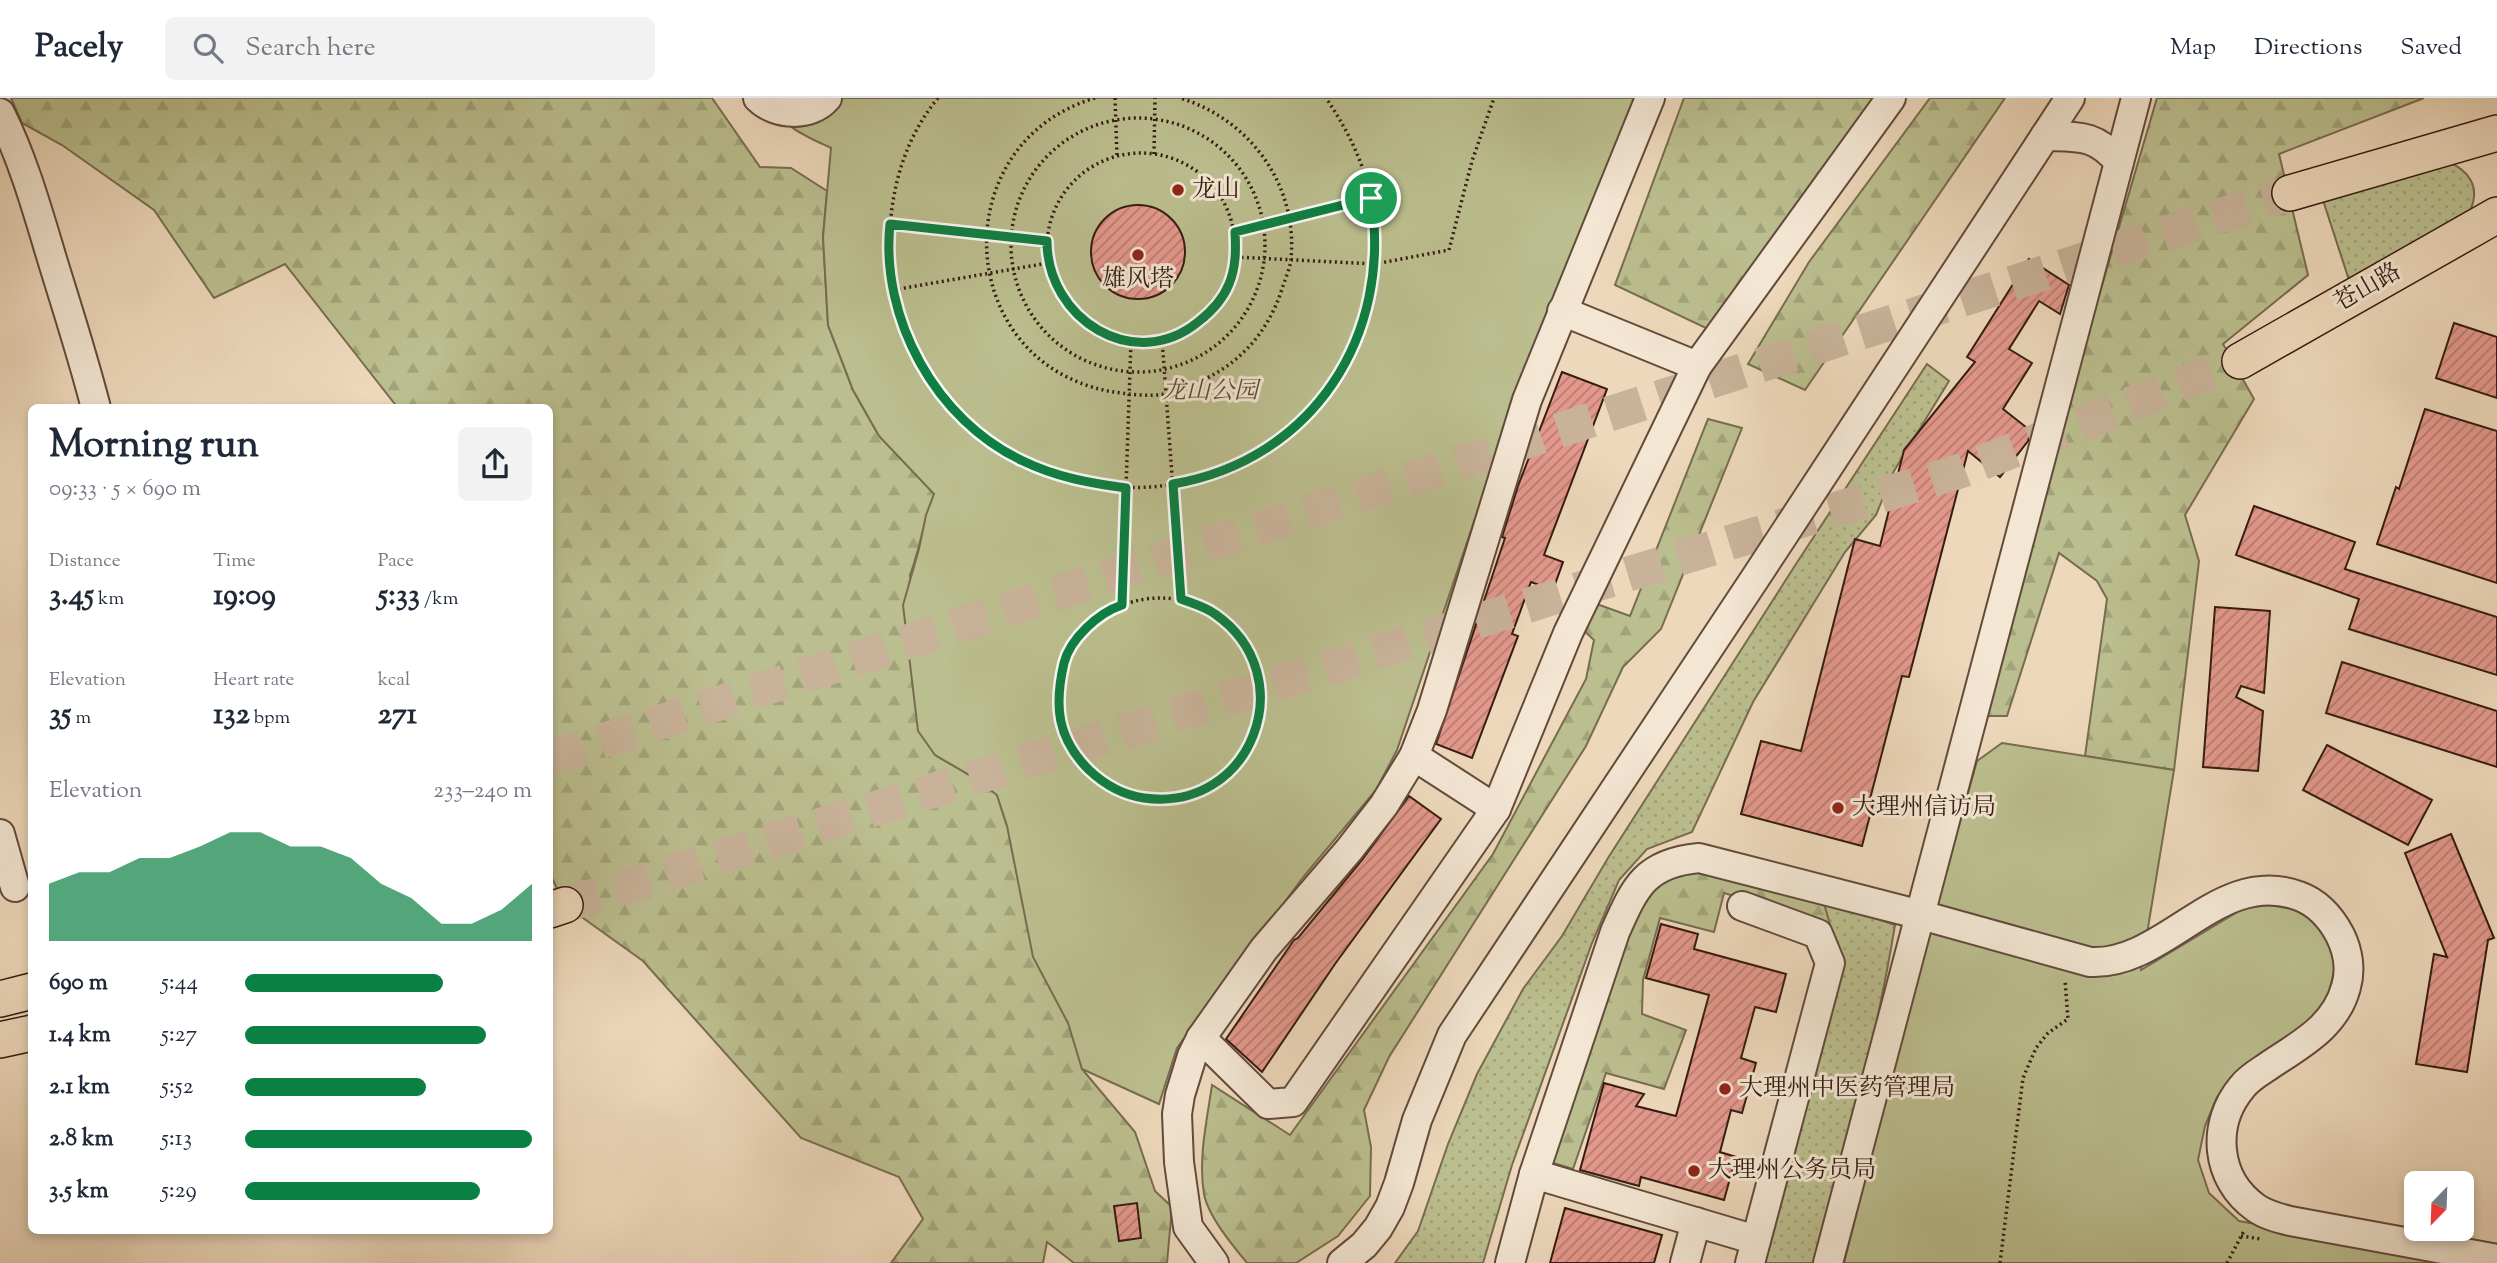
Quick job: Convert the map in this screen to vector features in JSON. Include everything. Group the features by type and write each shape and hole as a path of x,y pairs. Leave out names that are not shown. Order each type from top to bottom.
{"main road":[{"path":"2290,192 2495,139"},
{"name":"苍山路","path":"2239,361 2497,215"},
{"path":"0,999 28,992"},
{"path":"0,1040 28,1034"}],"street":[{"path":"758,98 779,110 793,113 822,104 827,98"},
{"path":"1184,1263 1188,1227 1179,1162 1177,1114 1185,1076 1201,1038 1264,949 1384,805 1414,756 1432,710 1527,400 1650,98"},
{"path":"1201,1038 1268,1104 1293,1102 1496,810 1568,633 1697,366 1891,98"},
{"path":"1342,1263 1364,1245 1390,1207 1417,1120 1452,1035 2070,98"},
{"path":"1828,1263 2136,98"},
{"path":"3,126 31,189 77,333 95,404"},
{"path":"2045,136 2092,139 2119,162"},
{"path":"1562,311 1697,366"},
{"path":"1414,756 1496,810"},
{"path":"0,834 15,887"},
{"path":"1510,1263 1534,1174 1615,932 1637,887 1653,871 1671,862 1699,858 2090,962 2105,963 2125,958 2247,892 2267,889 2287,892 2305,899 2322,910 2335,925 2344,943 2348,963 2342,1002 2332,1019 2318,1033 2243,1085 2225,1117 2221,1140 2226,1173 2256,1208 2290,1221 2494,1251"},
{"path":"1534,1174 1696,1222 1753,1252 1830,962 1818,934 1741,906"},
{"path":"1685,1263 1696,1222"},
{"path":"1188,1227 1214,1263"}],"path":[{"path":"938,98 916,132 902,164 893,197 890,266 906,334 921,365 940,394 964,420 990,442 1041,469 1086,483 1126,488 1173,484 1222,471 1254,456 1283,437 1308,414 1331,387 1349,358 1372,293 1375,224 1359,156 1344,125 1326,98"},
{"path":"1095,98 1075,104 1040,126 1012,156 994,193 985,234 988,273 1000,308 1022,342 1052,368 1088,387 1129,395 1166,394 1223,370 1252,345 1275,313 1291,260 1290,218 1281,189 1262,154 1236,125 1202,105 1180,98"},
{"path":"1115,98 1117,156"},
{"path":"1154,154 1155,98"},
{"path":"1236,257 1375,264 1449,250 1472,161 1494,98"},
{"path":"1155,119 1185,127 1204,137 1238,165 1255,193 1264,224 1265,259 1257,292 1242,320 1221,343 1194,360 1164,370 1129,372 1095,365 1065,349 1040,326 1022,297 1013,269 1011,237 1017,204 1033,174 1055,148 1083,130 1116,120 1155,119"},
{"path":"1154,154 1177,160 1198,172 1216,188 1228,209 1235,232 1236,257 1228,286 1212,310 1189,329 1162,339 1131,341 1107,335 1086,323 1068,306 1055,286 1048,262 1047,241 1051,218 1061,196 1076,178 1096,164 1117,156 1154,154"},
{"path":"1235,232 1371,198"},
{"path":"890,224 1047,241"},
{"path":"894,290 1048,262"},
{"path":"1162,339 1181,599"},
{"path":"1122,605 1131,341"},
{"path":"1146,598 1181,599 1214,612 1238,634 1255,662 1262,693 1258,726 1245,755 1223,779 1195,794 1163,801 1130,796 1101,782 1076,757 1061,726 1058,691 1066,657 1085,629 1113,608 1146,598"},
{"path":"2000,1263 2024,1078 2036,1048 2048,1033 2068,1019 2064,955"},
{"path":"2227,1263 2256,1208"}],"green space":[{"path":"11,98 712,98 760,167 791,168 827,191 823,237 828,325 853,390 879,436 935,494 910,575 935,755 978,780 997,795 1007,826 1009,777 1082,1069 1135,1132 1155,1191 1172,1207 1167,1263 1074,1263 1047,1242 1043,1263 891,1263 923,1219 899,1177 801,1138 643,961 565,905 553,880 553,404 395,404 285,264 214,298 154,210 62,145 22,123"},
{"name":"龙山公园","path":"768,98 1634,98 1541,332 1397,750 1376,790 1304,876 1177,1048 1159,1104 1082,1069 1068,1023 1033,957 1007,826 997,795 978,780 935,755 918,731 903,605 934,494 879,436 853,390 828,325 823,237 831,148 802,134 787,123"},
{"path":"1684,98 1874,98 1708,329 1615,285"},
{"path":"1930,98 2005,98 1805,390 1748,364 1809,262"},
{"path":"2157,98 2424,98 2279,154 2308,275 2223,344 2254,399 2185,515 2199,561 2174,770 2085,756 2107,599 2097,581 2059,553 2007,716 1986,716 2064,414"},
{"path":"2445,160 2461,169 2471,180 2474,195 2469,213 2349,280 2319,188"},
{"path":"1927,364 1949,381 1894,471 1876,515 1845,552 1753,702 1692,832 1647,849 1619,880 1592,943 1512,1165 1483,1263 1395,1263 1418,1231 1448,1144 1477,1074 1523,989 1562,936 1608,858"},
{"path":"1708,419 1742,428 1661,629 1623,667 1586,746 1389,1057 1364,1110 1371,1147 1370,1196 1338,1236 1296,1263 1247,1263 1216,1221 1204,1194 1203,1153 1212,1085 1290,1135 1493,854 1586,679 1594,640 1580,627 1594,603 1630,616"},
{"path":"2002,743 2174,770 2141,970 2244,908 2268,905 2294,909 2319,924 2330,941 2335,967 2327,1001 2316,1020 2241,1068 2217,1097 2205,1126 2198,1160 2209,1193 2239,1221 2438,1255 2444,1263 1844,1263 1907,1011 1977,761"},
{"path":"1703,866 1823,900 1830,925 1724,893 1714,932 1660,918 1643,980 1642,1014 1686,1030 1664,1089 1606,1073 1573,1169 1547,1161 1637,910 1659,881"},
{"path":"1823,900 1895,925 1860,1096 1814,1263 1764,1263 1830,1020 1837,951"}],"building":[{"name":"雄风塔","path":"1138,205 1156,208 1172,218 1182,234 1185,252 1182,270 1172,286 1156,296 1138,299 1120,296 1104,286 1094,270 1091,252 1094,234 1104,218 1120,208"},
{"path":"2029,259 2069,285 2060,314 2039,301 2009,349 2032,363 2003,409 2031,431 2028,441 2000,477 1968,451 1909,677 1902,676 1870,799 1874,800 1862,846 1741,814 1761,741 1801,751 1855,539 1880,546 1904,450 1975,362 1967,357"},
{"path":"2454,323 2497,337 2497,398 2436,378"},
{"path":"1562,372 1607,389 1544,555 1563,562 1553,590 1531,582 1512,634 1518,636 1472,758 1436,744 1505,538 1502,537 1518,486"},
{"path":"2425,409 2497,431 2497,583 2377,544 2396,487 2399,489"},
{"path":"2254,506 2355,542 2345,569 2497,617 2497,675 2349,629 2359,599 2236,555"},
{"path":"2215,607 2270,611 2264,693 2241,686 2236,697 2263,711 2258,771 2203,767"},
{"path":"2342,662 2497,711 2497,767 2326,713"},
{"path":"2327,745 2432,800 2408,845 2303,790"},
{"path":"1409,796 1441,819 1335,964 1262,1072 1226,1039 1294,940 1362,860"},
{"path":"2451,834 2494,938 2488,940 2467,1072 2416,1064 2434,954 2447,957 2405,853"},
{"path":"1661,924 1698,934 1694,949 1786,974 1776,1012 1755,1007 1741,1058 1756,1063 1742,1113 1731,1110 1720,1152 1736,1157 1724,1200 1641,1177 1639,1186 1580,1170 1604,1083 1644,1094 1636,1106 1676,1116 1709,995 1646,978"},
{"path":"1137,1203 1141,1238 1119,1241 1114,1206"},
{"path":"1565,1208 1662,1235 1654,1263 1550,1263"}],"tunnel":[{"path":"553,757 2290,193"},
{"path":"565,905 1963,470 2240,361"}],"place":[{"name":"龙山","path":"1178,190"},
{"name":"雄风塔","path":"1138,255"},
{"name":"大理州信访局","path":"1838,808"},
{"name":"大理州中医药管理局","path":"1725,1089"},
{"name":"大理州公务员局","path":"1694,1171"}],"route":[{"path":"1371,198 1376,258 1372,293 1349,358 1331,387 1308,414 1283,437 1254,456 1222,471 1173,484 1181,599 1214,612 1238,634 1255,662 1262,693 1258,726 1245,755 1223,779 1195,794 1163,801 1130,796 1101,782 1076,757 1061,726 1058,691 1066,657 1085,629 1113,608 1122,605 1126,488 1086,483 1052,474 1020,460 990,442 964,420 940,394 921,365 906,334 895,300 890,266 890,224 1047,241 1048,262 1055,286 1068,306 1086,323 1107,335 1131,341 1146,341 1162,339 1189,329 1212,310 1228,286 1236,257 1235,232 1371,198"}]}
